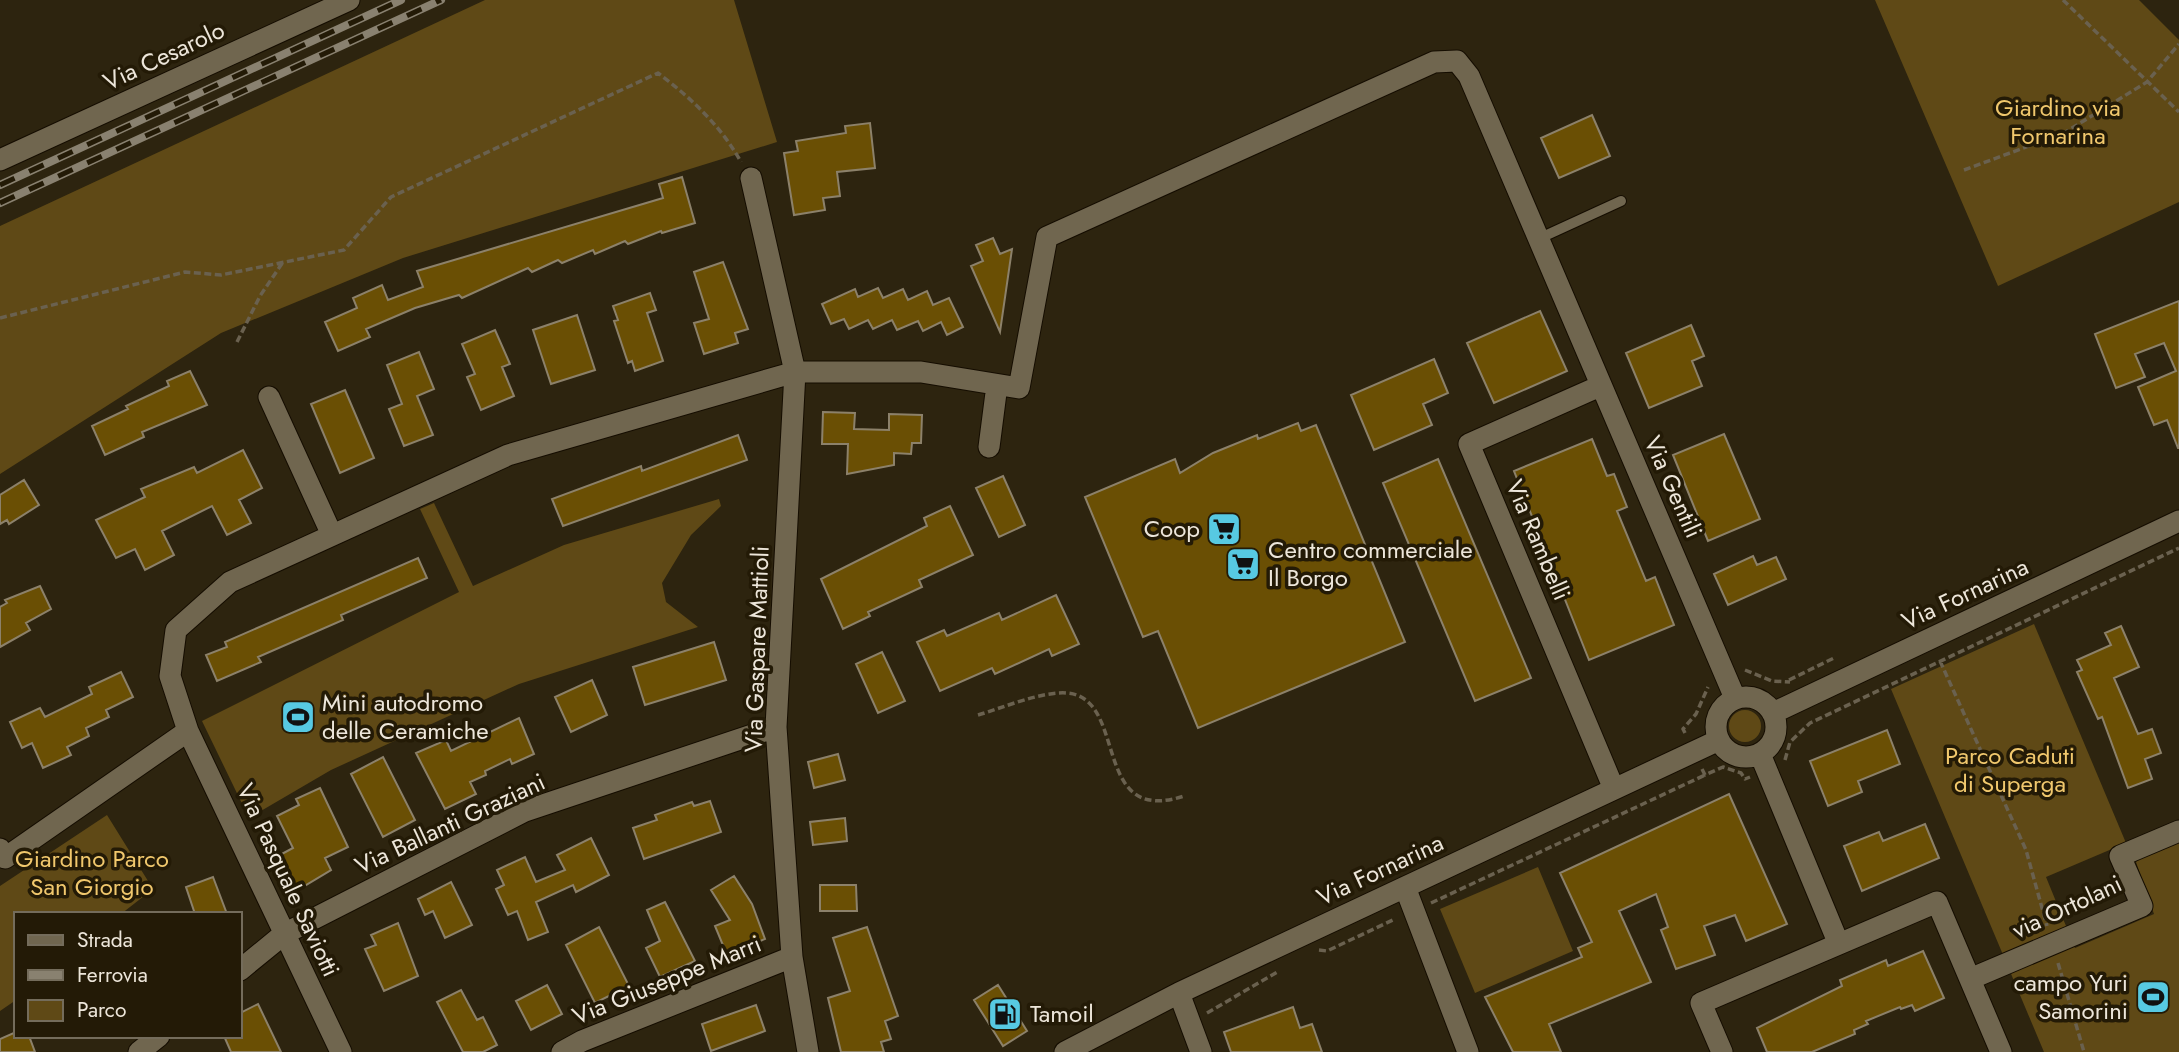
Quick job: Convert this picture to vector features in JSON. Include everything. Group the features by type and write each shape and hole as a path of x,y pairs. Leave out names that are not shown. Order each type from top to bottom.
{"street":[{"name":"Via Cesarolo","path":"0,160 349,0"},
{"name":"Via Gentili","path":"1019,388 1047,237 1434,62 1457,61 1469,76 1735,698"},
{"name":"Via Gaspare Mattioli","path":"751,178 795,372 776,727 793,957 808,1052"},
{"name":"Via Pasquale Saviotti","path":"341,1052 188,731 170,676 176,631 230,582 509,455 795,372 921,372 1019,388"},
{"path":"989,447 997,385"},
{"name":"Via Rambelli","path":"1600,386 1469,444 1614,789"},
{"path":"269,397 332,536"},
{"name":"Via Fornarina","path":"1773,713 2179,521"},
{"path":"1763,762 1741,756 1725,748 1719,740 1717,721 1720,711 1735,698 1753,697 1768,706 1773,713 1776,722 1773,741 1763,762 1838,942"},
{"name":"Via Ballanti Graziani","path":"242,968 284,934 525,811 776,727"},
{"path":"0,849 5,858 188,731"},
{"name":"Via Fornarina","path":"1065,1052 1179,993 1719,740"},
{"name":"via Ortolani","path":"1970,979 2142,906 2120,856 2179,831"},
{"path":"1405,887 1468,1052"},
{"path":"1722,1052 1701,1003 1838,942 1937,902 2001,1052"},
{"name":"Via Giuseppe Marri","path":"562,1052 582,1041 793,957"},
{"path":"1179,993 1201,1052"},
{"path":"139,1052 156,1038"}],"lane":[{"path":"1538,239 1621,201"}],"path":[{"path":"2063,0 2179,112"},
{"path":"1964,170 2064,132 2147,82 2179,44"},
{"path":"0,318 186,272 221,275 344,250 391,197 658,73 693,101 729,140 751,178"},
{"path":"237,341 284,261"},
{"path":"1424,906 1705,775 1723,768 1741,773 1745,779 1763,762 1787,759 1790,742 1810,723 2179,548"},
{"path":"1930,639 2026,850 2084,1052"},
{"path":"1705,775 1683,729 1701,705 1709,680 1740,667 1772,681 1789,680 1836,657"},
{"path":"1789,680 1810,723"},
{"path":"978,715 1056,693 1071,693 1084,701 1100,719 1123,782 1133,793 1150,801 1166,802 1184,796"},
{"path":"1307,956 1318,949 1327,951 1403,915"},
{"path":"1204,1015 1285,968"}],"green space":[{"path":"485,0 734,0 777,142 403,258 221,333 0,474 0,226"},
{"name":"Giardino via Fornarina","path":"1875,0 2139,0 2179,40 2179,202 1998,286"},
{"path":"719,499 721,506 691,535 662,583 666,602 698,627 519,684 331,770 249,818 202,721 459,592 420,509 434,503 473,586 564,545"},
{"name":"Parco Caduti di Superga","path":"2034,624 2126,843 2046,877 2075,948 2154,914 2136,862 2179,841 2179,1052 2044,1052 1891,689"},
{"path":"1745,710 1756,715 1761,726 1756,737 1745,742 1734,737 1729,726 1734,715"},
{"name":"Giardino Parco San Giorgio","path":"107,815 153,889 124,912 14,912 14,1001 0,1011 0,886"},
{"path":"1538,867 1573,951 1475,993 1440,909"}],"building":[{"path":"1592,115 1610,156 1559,178 1541,138"},
{"path":"870,123 875,168 837,172 840,196 823,198 825,210 794,215 784,153 798,151 796,141 846,133 845,126"},
{"path":"682,177 695,223 662,233 661,231 628,244 625,241 595,254 593,250 562,263 558,260 532,272 528,268 462,298 459,295 415,308 366,329 370,337 338,351 325,322 357,308 353,298 382,285 388,300 423,287 417,271 663,198 659,184"},
{"path":"993,238 1000,254 1012,249 1000,332 971,266 983,261 976,245"},
{"path":"723,262 748,329 735,333 738,343 704,354 694,323 709,319 694,272"},
{"path":"878,288 883,298 903,289 908,300 927,291 933,305 949,298 963,327 947,335 941,322 923,331 918,321 897,330 892,320 873,329 868,320 849,329 844,319 831,324 822,304 855,289 858,297"},
{"path":"650,293 656,310 647,313 663,361 635,371 632,361 628,363 614,321 618,320 613,306"},
{"path":"2179,301 2178,448 2167,420 2154,425 2138,387 2176,371 2164,343 2135,354 2145,377 2116,388 2095,334"},
{"path":"1540,311 1567,371 1494,403 1467,343"},
{"path":"577,315 595,370 551,384 533,330"},
{"path":"1691,325 1704,356 1692,361 1702,386 1649,408 1626,353"},
{"path":"495,330 510,364 502,367 514,396 481,410 467,377 475,374 462,344"},
{"path":"419,352 434,389 417,396 433,435 404,446 389,409 402,404 387,365"},
{"path":"1434,359 1448,393 1423,404 1432,425 1374,450 1351,395"},
{"path":"190,371 207,405 142,432 144,437 105,455 92,426 169,386 167,381"},
{"path":"345,390 374,458 340,473 311,404"},
{"path":"823,412 855,413 854,429 889,430 889,414 922,415 921,443 912,443 911,454 894,453 894,465 847,474 848,444 822,444"},
{"name":"Centro commerciale Il Borgo","path":"1298,423 1301,431 1316,425 1405,642 1198,728 1158,631 1143,637 1085,497 1175,459 1180,473 1213,453 1257,435 1258,439"},
{"path":"1724,434 1760,519 1708,541 1673,455"},
{"path":"738,435 747,460 563,526 552,499 641,466 642,471"},
{"path":"1592,439 1607,476 1614,474 1627,507 1617,511 1646,581 1655,577 1674,625 1589,660 1514,471"},
{"path":"243,450 262,488 239,500 251,523 227,535 212,506 162,531 174,555 145,570 135,549 116,558 96,520 145,497 141,489 194,467 197,473"},
{"path":"1438,459 1531,678 1475,701 1383,483"},
{"path":"1003,476 1025,525 999,537 976,488"},
{"path":"24,480 39,505 9,524 7,520 0,524 0,495"},
{"path":"950,506 973,555 919,580 922,587 868,612 870,616 843,629 821,579 927,526 924,518"},
{"path":"1753,556 1757,565 1776,557 1786,579 1728,605 1714,574"},
{"path":"418,558 427,578 341,615 343,620 258,657 261,662 217,681 206,655 227,647 225,642"},
{"path":"40,586 51,609 26,623 30,630 0,647 0,607 7,603 5,600"},
{"path":"1056,595 1079,644 1052,656 1049,649 995,674 992,668 940,691 917,642 944,630 947,636 999,613 1002,620"},
{"path":"2121,626 2139,667 2114,678 2138,734 2152,729 2161,753 2145,759 2152,779 2128,788 2102,717 2098,719 2077,672 2082,670 2077,660 2111,645 2105,633"},
{"path":"714,642 726,680 645,705 633,667"},
{"path":"882,652 905,701 878,713 856,664"},
{"path":"121,672 133,697 106,710 109,717 86,728 89,736 67,747 71,755 43,768 32,743 22,748 10,722 40,708 45,717 92,694 89,687"},
{"path":"592,680 607,715 571,732 555,697"},
{"path":"519,718 534,754 512,764 510,759 485,771 486,775 470,782 476,794 445,809 416,753 446,740 451,751"},
{"path":"1887,730 1900,764 1858,781 1862,792 1828,806 1810,761"},
{"path":"838,754 845,780 814,788 808,762"},
{"path":"383,757 415,820 383,837 351,774"},
{"path":"320,788 348,847 325,858 331,870 296,891 278,856 293,848 277,816 299,805 296,799"},
{"path":"1729,794 1787,924 1746,941 1735,915 1704,926 1715,955 1676,969 1661,930 1668,927 1656,894 1619,911 1651,982 1549,1024 1561,1052 1513,1052 1485,997 1582,957 1578,948 1592,942 1560,873"},
{"path":"710,801 721,832 644,859 633,828 657,820 655,815 692,802 694,806"},
{"path":"845,818 847,841 813,845 810,822"},
{"path":"1925,824 1939,858 1862,891 1844,846 1879,832 1883,841"},
{"path":"591,838 609,875 576,892 573,885 536,902 548,932 528,940 517,911 508,915 496,889 504,885 497,870 525,857 536,882 565,870 557,855"},
{"path":"734,876 752,904 765,939 727,955 715,926 730,920 711,890"},
{"path":"213,877 226,912 194,912 186,887"},
{"path":"451,882 472,925 445,938 433,911 425,915 418,899"},
{"path":"820,885 856,885 857,911 820,911"},
{"path":"665,902 695,961 660,977 646,948 660,941 647,910"},
{"path":"398,923 418,976 384,991 365,949 376,945 371,935"},
{"path":"599,927 629,986 595,1003 566,945"},
{"path":"867,927 898,1016 885,1021 891,1039 881,1042 884,1052 841,1052 828,998 850,991 833,938"},
{"path":"1923,951 1944,998 1915,1011 1912,1005 1901,1009 1900,1007 1866,1021 1868,1024 1854,1030 1855,1034 1812,1052 1767,1052 1757,1028 1842,986 1840,980 1886,960 1888,966"},
{"path":"547,985 562,1014 531,1030 516,1001"},
{"path":"998,985 1027,1031 1003,1046 974,1000"},
{"path":"461,990 477,1020 483,1017 497,1045 483,1052 463,1052 437,1002"},
{"path":"258,1004 281,1052 231,1052 225,1038 242,1038 242,1012"},
{"path":"756,1005 765,1031 711,1051 702,1024"},
{"path":"1293,1007 1300,1028 1312,1024 1322,1052 1231,1052 1224,1032"},
{"path":"14,1033 14,1038 30,1038 35,1052 0,1052 0,1039"}],"railway":[{"path":"0,185 401,0"},
{"path":"0,203 441,0"}],"place":[{"name":"Coop","path":"1224,529"},
{"name":"Centro commerciale Il Borgo","path":"1243,564"},
{"name":"Mini autodromo delle Ceramiche","path":"298,717"},
{"name":"campo Yuri Samorini","path":"2153,997"},
{"name":"Tamoil","path":"1005,1014"}]}
